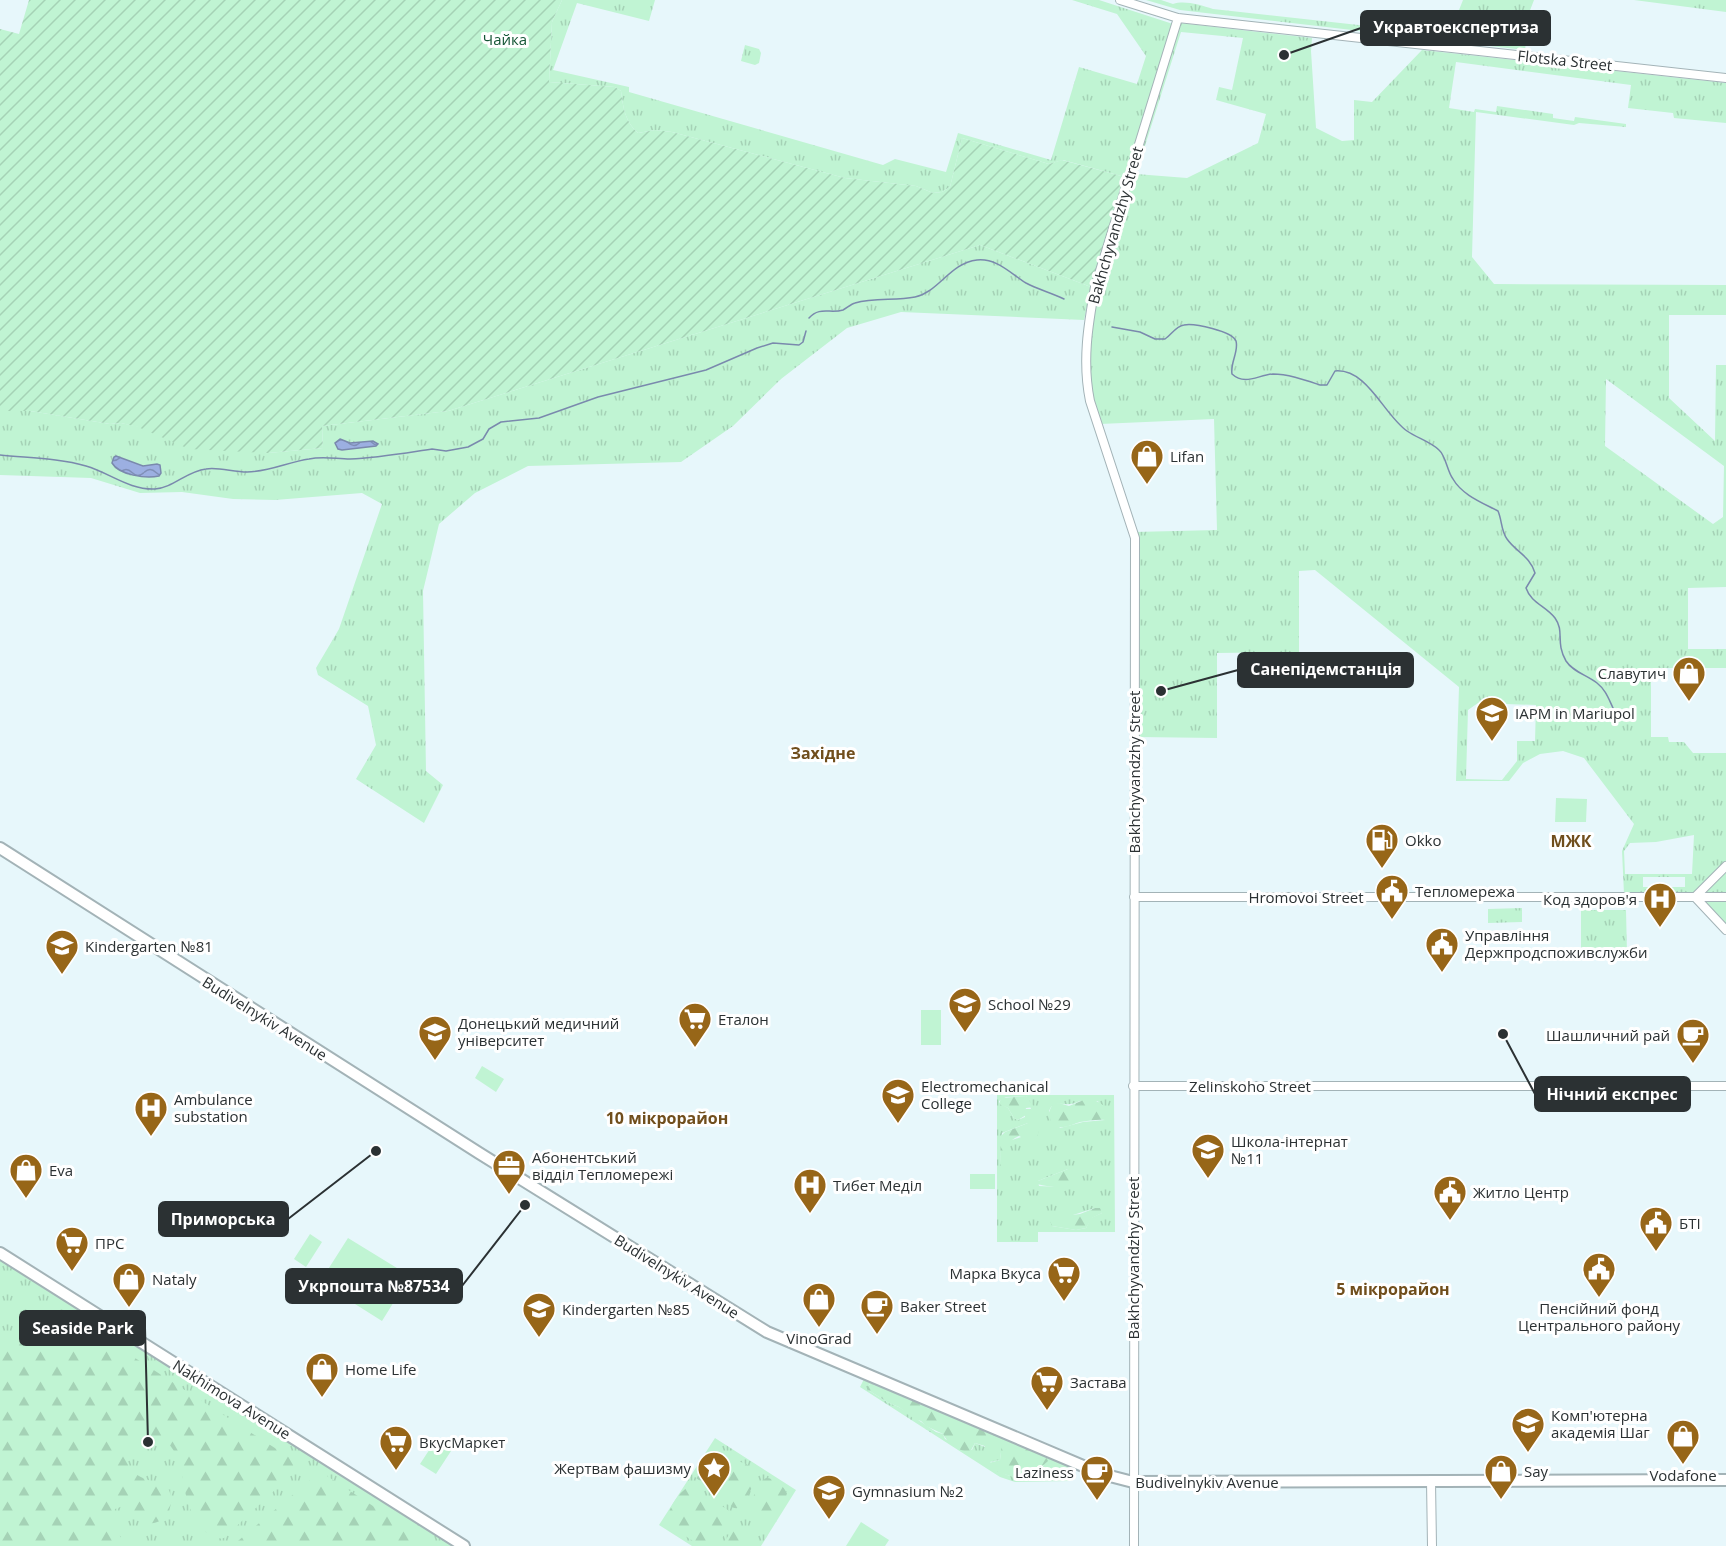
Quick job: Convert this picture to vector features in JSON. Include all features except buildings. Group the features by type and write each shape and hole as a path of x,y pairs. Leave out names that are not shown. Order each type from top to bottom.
{"main road":[{"name":"Budivelnykiv Avenue","path":"0,848 479,1153 767,1332 1102,1474 1133,1482 1726,1480"},
{"name":"Nakhimova Avenue","path":"0,1253 464,1546"}],"street":[{"name":"Flotska Street","path":"1120,0 1178,18 1726,78"},
{"name":"Bakhchyvandzhy Street","path":"1134,1546 1135,538 1090,401 1085,363 1088,324 1100,268 1178,18"},
{"path":"1726,866 1695,897 1726,930"},
{"name":"Hromovoi Street","path":"1134,897 1726,897"},
{"name":"Zelinskoho Street","path":"1133,1086 1726,1086"},
{"path":"1431,1481 1432,1546"}],"green space":[{"name":"Чайка","path":"29,0 562,0 552,22 549,82 615,87 621,91 627,119 638,133 655,130 672,132 845,178 916,186 933,193 942,192 950,187 962,138 1049,164 1062,160 1125,177 1091,287 980,245 448,411 322,426 323,448 268,453 189,449 138,427 121,423 110,424 30,411 0,411 0,29 19,34"},
{"path":"562,0 655,0 649,21 577,3 553,70 629,87 629,92 883,165 895,159 946,172 958,133 1051,160 1079,67 1137,84 1146,56 1117,14 1072,0 1099,0 1173,24 1125,177 1063,160 1049,164 962,138 950,187 942,192 933,193 916,186 845,178 672,132 655,130 638,133 627,119 621,91 615,87 549,82 552,22"},
{"path":"1146,0 1161,0 1173,4 1188,3 1213,9 1449,35 1463,0 1534,0 1529,13 1525,50 1180,10"},
{"path":"1634,0 1726,0 1726,12"},
{"path":"1180,23 1312,38 1316,128 1342,141 1354,140 1354,100 1372,102 1422,50 1726,83 1726,123 1674,118 1673,113 1628,108 1631,85 1456,62 1449,108 1474,112 1475,109 1496,112 1497,106 1553,114 1553,118 1574,121 1575,117 1626,124 1626,127 1579,123 1574,125 1476,112 1472,257 1494,284 1726,285 1726,315 1669,315 1669,398 1715,441 1716,365 1726,365 1726,587 1688,588 1688,649 1726,649 1726,668 1651,668 1651,737 1668,737 1669,742 1684,742 1693,753 1726,753 1726,862 1693,894 1624,894 1622,851 1634,824 1584,758 1563,751 1540,754 1523,763 1509,781 1456,781 1459,687 1315,570 1299,571 1299,652 1217,653 1217,738 1138,737 1134,532 1217,530 1214,419 1100,424 1089,380 1091,325 1098,287","holes":["1181,32 1243,38 1232,90 1219,87 1216,100 1266,114 1258,143 1187,178 1136,174","1606,379 1724,466 1723,517 1713,524 1605,446","1478,703 1536,705 1535,741 1517,741 1517,761 1502,780 1466,779 1468,710","1694,835 1692,874 1625,874 1624,851 1630,843 1656,842","1643,877 1685,877 1685,887 1643,887"]},
{"path":"745,45 759,49 761,53 759,63 755,65 741,61"},
{"path":"980,245 1091,287 1084,320 901,312 847,328 781,379 733,426 681,462 528,466 475,493 439,524 423,591 426,771 443,785 424,823 356,779 376,745 368,706 318,675 316,668 339,629 382,504 362,493 275,500 233,499 182,492 140,493 91,478 0,475 0,411 30,411 110,424 121,423 268,453 323,448 322,426 448,411"},
{"path":"1556,798 1587,799 1586,822 1555,822"},
{"path":"1726,869 1726,894 1701,894"},
{"path":"1700,899 1726,899 1726,927"},
{"path":"1522,908 1522,922 1488,923 1488,909"},
{"path":"1581,910 1626,910 1627,953 1581,953"},
{"path":"921,1010 941,1010 941,1045 921,1045"},
{"path":"482,1066 504,1079 496,1092 475,1078"},
{"path":"997,1095 1114,1095 1115,1232 1038,1232 1038,1242 997,1242","holes":["1026,1096 1031,1109 1025,1109 1025,1117 1018,1120 1008,1108 999,1103 1006,1097","1080,1101 1098,1101 1105,1120 1083,1122 1060,1128 1049,1111 1054,1105","1028,1123 1021,1137 1009,1141 1000,1164 1002,1133","1068,1169 1061,1187 1039,1186 1038,1181","1095,1208 1102,1213 1091,1218 1086,1228 1076,1230 1052,1226 1073,1215"]},
{"path":"1026,1096 1034,1107 1026,1108 1026,1115 1018,1120 1008,1108 999,1104 1001,1098"},
{"path":"1086,1099 1103,1105 1110,1113 1109,1117 1105,1120 1080,1122 1063,1127 1052,1123 1049,1114 1053,1104 1069,1106"},
{"path":"1028,1123 1037,1124 1038,1135 1029,1141 1019,1136 1011,1141 1008,1147 1008,1163 1002,1167 1000,1164 1001,1136 1005,1132"},
{"path":"1068,1169 1079,1173 1080,1181 1076,1184 1060,1187 1037,1184 1038,1181"},
{"path":"970,1174 995,1174 995,1189 970,1189"},
{"path":"1100,1208 1102,1213 1092,1218 1086,1228 1076,1230 1052,1226 1050,1221 1055,1217 1080,1214"},
{"path":"310,1234 322,1242 306,1267 294,1259"},
{"path":"348,1238 410,1276 382,1321 320,1282"},
{"path":"0,1253 460,1546 0,1546"},
{"path":"72,1331 90,1335 118,1347 295,1461 297,1466 295,1471 224,1538 214,1539 199,1524 191,1511 179,1464 170,1446 163,1439 153,1436 139,1437 127,1444 128,1465 138,1476 169,1490 172,1499 168,1516 160,1521 147,1523 142,1522 123,1506 115,1509 114,1519 117,1529 121,1539 128,1546 0,1546 0,1335 9,1340 26,1342"},
{"path":"865,1377 1077,1466 1071,1481 1015,1482 1000,1477 860,1387","holes":["869,1384 915,1399 927,1408 981,1427 985,1447 975,1443 972,1450 945,1439 943,1434 936,1432 899,1407 868,1390","1001,1452 1044,1465 1040,1468 1040,1473 1019,1477 1007,1475 990,1462 1000,1460"]},
{"path":"870,1384 894,1391 900,1396 915,1399 927,1408 944,1412 988,1430 994,1437 995,1443 988,1447 975,1443 970,1452 959,1449 951,1444 943,1434 868,1390 867,1387"},
{"path":"437,1438 453,1448 436,1474 420,1464"},
{"path":"715,1438 796,1490 761,1546 692,1546 659,1525"},
{"path":"1008,1441 1045,1455 1048,1461 1040,1468 1039,1476 1020,1478 989,1468 989,1463 1000,1460 1002,1444"},
{"path":"716,1446 731,1458 748,1465 757,1472 750,1491 738,1508 724,1501 724,1492 721,1489 695,1477 702,1459"},
{"path":"315,1476 327,1476 419,1536 425,1546 232,1546"},
{"path":"766,1478 778,1482 787,1493 781,1509 769,1522 753,1514 748,1506"},
{"path":"687,1488 698,1495 708,1509 714,1510 722,1506 732,1513 733,1521 717,1546 701,1546 668,1525 668,1515 673,1504"},
{"path":"861,1522 889,1540 885,1546 846,1546"},
{"path":"739,1526 758,1536 756,1546 722,1546 733,1528"}],"water":[{"path":"340,439 350,443 373,441 378,444 342,450 338,449 335,443"},
{"path":"116,456 143,466 160,465 161,473 159,476 147,477 120,471 112,463"}],"waterway":[{"path":"809,318 817,312 843,310 862,301 915,297 931,290 959,266 977,260 991,261 1026,283 1064,299"},
{"path":"1112,327 1140,332 1155,339 1165,339 1184,325 1204,327 1228,334 1236,341 1232,374 1242,379 1279,374 1327,385 1335,371 1346,372 1357,377 1366,384 1399,424 1439,450 1451,476 1462,490 1498,511 1505,536 1533,567 1535,573 1526,588 1531,597 1558,623 1561,648 1566,661 1572,668 1600,686 1614,710"},
{"path":"0,455 76,463 137,487 155,489 168,486 199,470 206,469 255,472 314,458 350,459 432,449 446,451 468,447 483,439 489,429 501,422 539,418 598,397 706,370 773,343 799,345 803,342 806,331"}],"place":[{"name":"Укравтоекспертиза","path":"1284,55"},
{"name":"Lifan","path":"1147,485"},
{"name":"Санепідемстанція","path":"1161,691"},
{"name":"Славутич","path":"1689,702"},
{"name":"IAPM in Mariupol","path":"1492,742"},
{"name":"Okko","path":"1382,869"},
{"name":"Тепломережа","path":"1392,920"},
{"name":"Код здоров'я","path":"1660,928"},
{"name":"Управління Держпродспоживслужби","path":"1442,973"},
{"name":"Kindergarten №81","path":"62,975"},
{"name":"School №29","path":"965,1033"},
{"name":"Нічний експрес","path":"1503,1034"},
{"name":"Еталон","path":"695,1048"},
{"name":"Донецький медичний університет","path":"435,1061"},
{"name":"Шашличний рай","path":"1693,1064"},
{"name":"Electromechanical College","path":"898,1124"},
{"name":"Ambulance substation","path":"151,1137"},
{"name":"Приморська","path":"376,1151"},
{"name":"Школа-інтернат №11","path":"1208,1179"},
{"name":"Абонентський відділ Тепломережі","path":"509,1195"},
{"name":"Eva","path":"26,1199"},
{"name":"Укрпошта №87534","path":"525,1205"},
{"name":"Тибет Меділ","path":"810,1214"},
{"name":"Житло Центр","path":"1450,1221"},
{"name":"БТІ","path":"1656,1252"},
{"name":"ПРС","path":"72,1272"},
{"name":"Пенсійний фонд Центрального району","path":"1599,1298"},
{"name":"Марка Вкуса","path":"1064,1302"},
{"name":"Nataly","path":"129,1308"},
{"name":"VinoGrad","path":"819,1328"},
{"name":"Baker Street","path":"877,1335"},
{"name":"Kindergarten №85","path":"539,1338"},
{"name":"Home Life","path":"322,1398"},
{"name":"Застава","path":"1047,1411"},
{"name":"Seaside Park","path":"148,1442"},
{"name":"Комп'ютерна академія Шаг","path":"1528,1453"},
{"name":"Vodafone","path":"1683,1465"},
{"name":"ВкусМаркет","path":"396,1471"},
{"name":"Жертвам фашизму","path":"714,1497"},
{"name":"Say","path":"1501,1500"},
{"name":"Laziness","path":"1097,1501"},
{"name":"Gymnasium №2","path":"829,1520"}],"district":[{"name":"Західне","path":"823,753"},
{"name":"МЖК","path":"1571,841"},
{"name":"10 мікрорайон","path":"667,1118"},
{"name":"5 мікрорайон","path":"1393,1289"}]}
